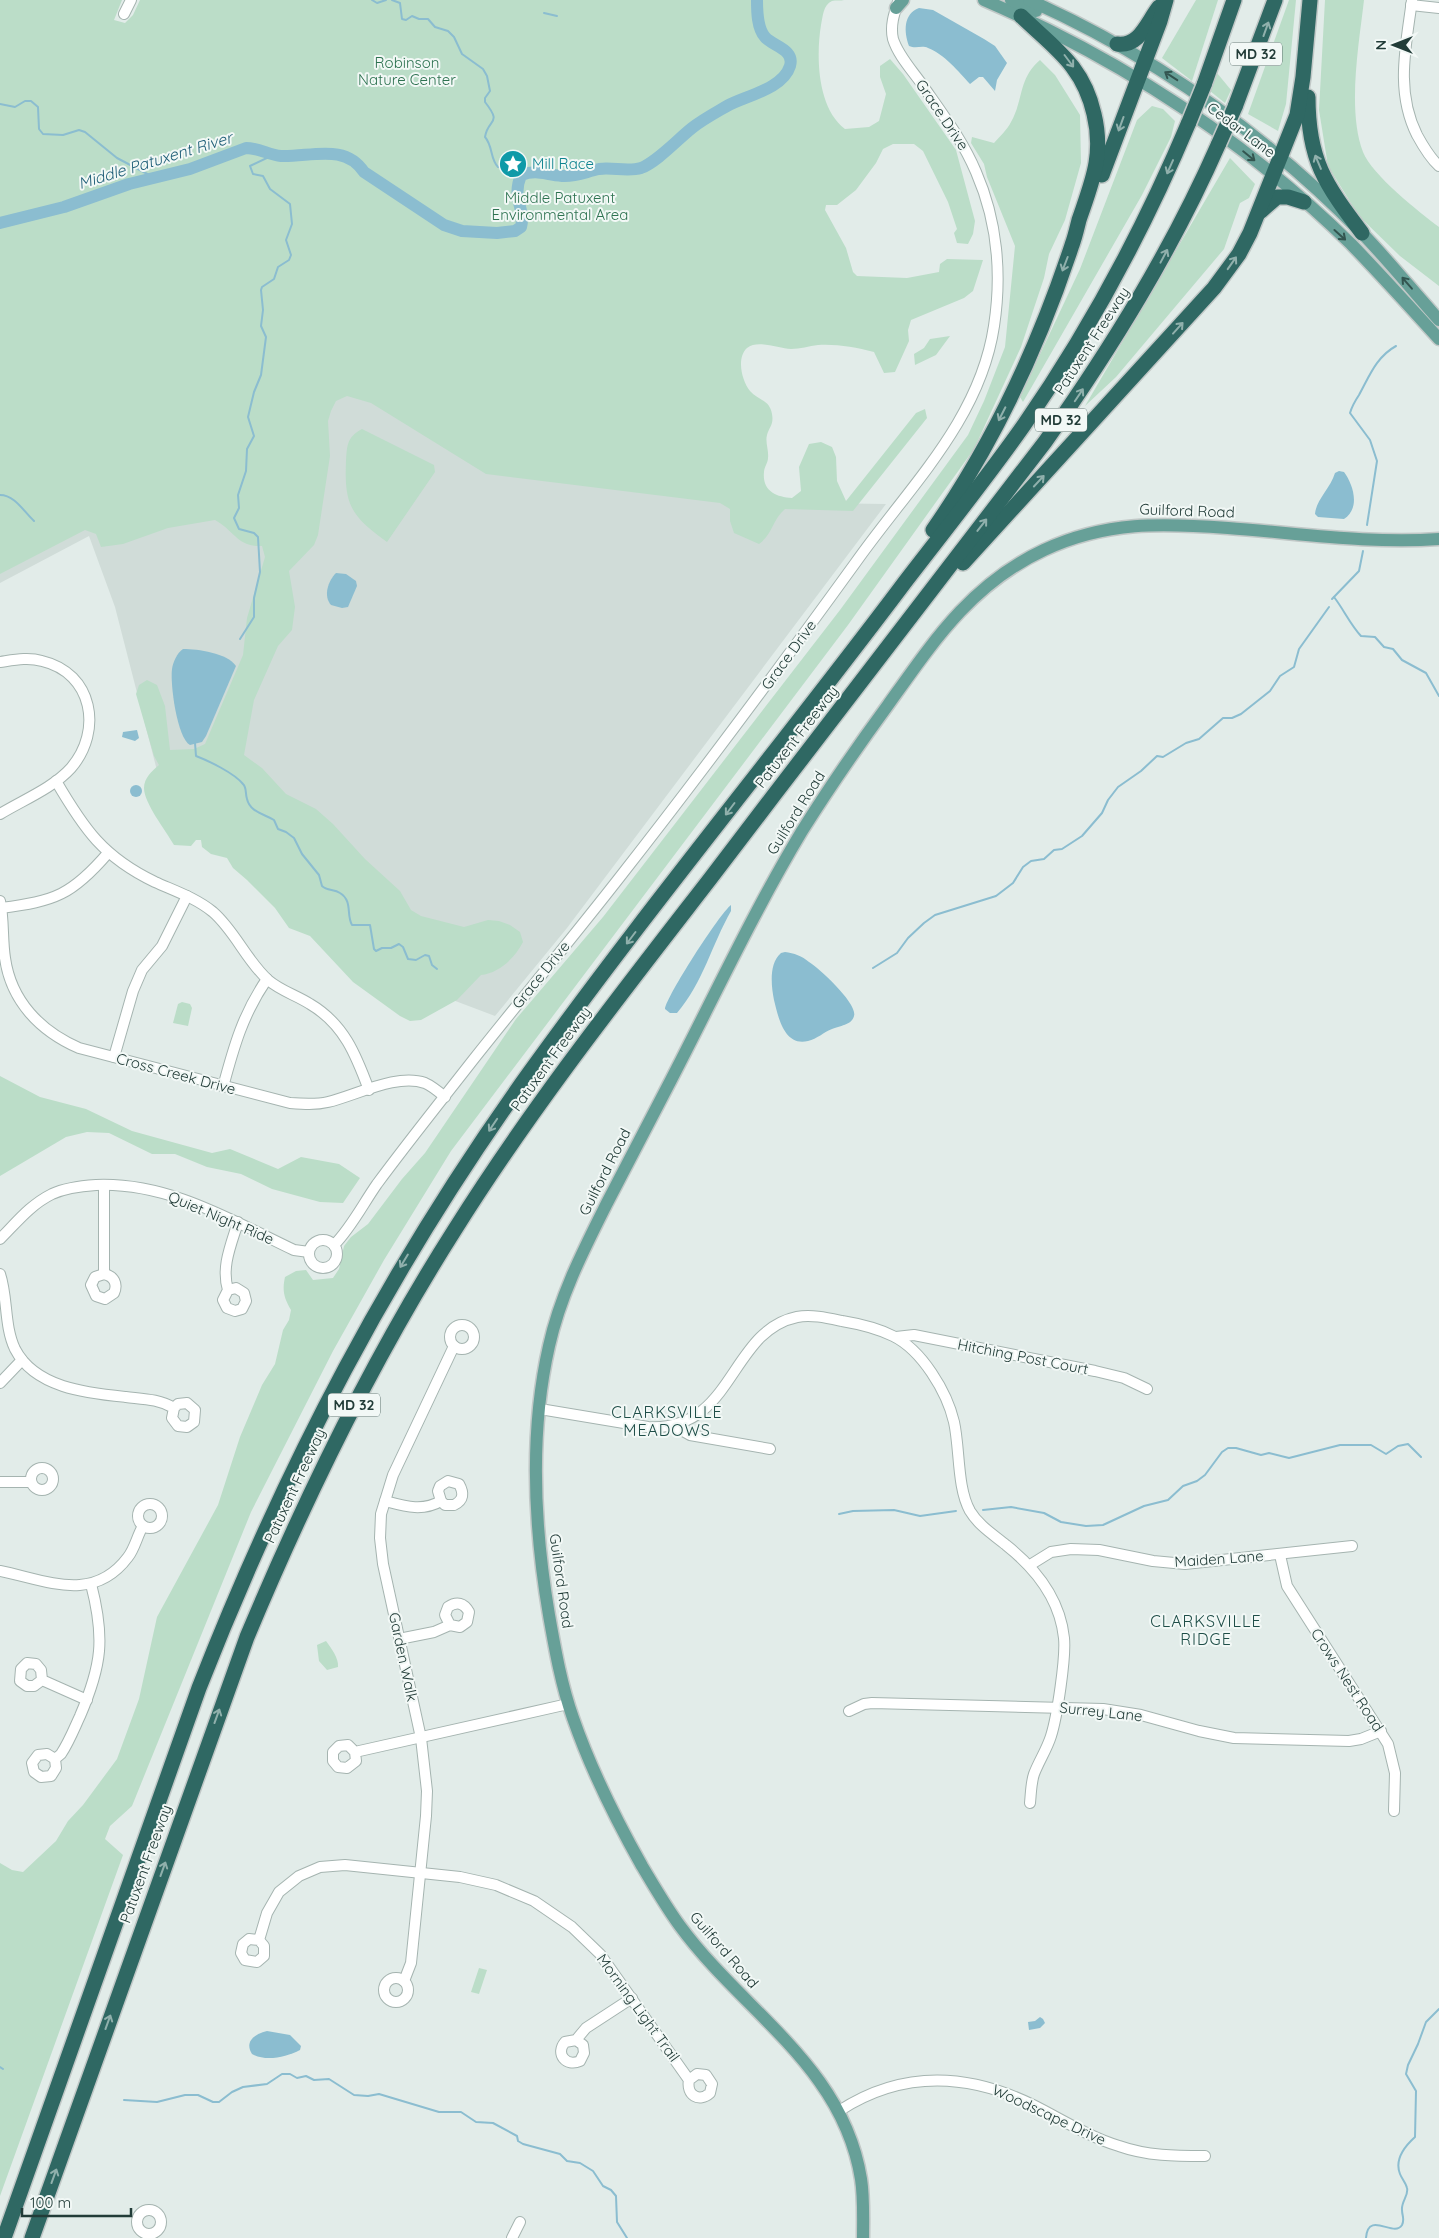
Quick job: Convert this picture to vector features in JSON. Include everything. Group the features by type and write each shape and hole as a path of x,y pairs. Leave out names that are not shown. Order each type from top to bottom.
{"highway":[{"path":"760,770 920,548 987,443 1019,380 1072,246 1095,194 1144,59 1160,21 1165,0"},
{"path":"1117,44 1135,41 1165,0"},
{"name":"Patuxent Freeway","path":"4,2238 199,1688 249,1563 329,1396 403,1263 500,1114 563,1027 1011,442 1056,377 1119,272 1146,218 1204,85 1234,0"},
{"name":"Patuxent Freeway","path":"32,2238 244,1646 300,1515 352,1408 425,1278 521,1130 583,1044 1045,442 1114,342 1148,287 1219,143 1235,107 1275,0"},
{"path":"867,675 914,624 962,565 1214,288 1239,254 1257,215 1297,115 1301,98 1310,0"},
{"path":"1021,16 1066,58 1082,82 1094,112 1098,144 1096,174 1072,246"},
{"path":"1309,16 1308,120 1311,143 1318,164 1333,195 1362,233"},
{"path":"1257,215 1277,197 1288,197 1304,202"}],"main road":[{"name":"Cedar Lane","path":"984,0 1065,37 1138,78 1229,139 1273,175 1350,244 1439,339"},
{"path":"1011,0 1128,58 1144,59"},
{"name":"Cedar Lane","path":"1028,0 1144,59 1204,98 1281,157 1362,233 1439,320"},
{"name":"Guilford Road","path":"863,2238 860,2174 839,2111 825,2088 798,2053 701,1953 667,1908 612,1810 594,1773 568,1704 553,1637 538,1537 536,1483 540,1409 550,1341 570,1279 762,903 804,829 838,777 941,632 969,601 1008,570 1041,552 1078,537 1120,527 1163,524 1357,538 1439,539"}],"street":[{"path":"124,14 131,0"},
{"name":"Grace Drive","path":"334,1245 444,1096 624,873 785,660 863,552 940,451 954,431 974,395 991,343 996,309 997,267 992,226 978,176 967,153 956,133 898,50 892,30 899,2"},
{"path":"1439,8 1411,2 1403,65 1405,100 1409,115 1420,141 1439,166"},
{"path":"0,662 18,659 44,661 65,672 78,685 85,698 90,717 90,734 79,757 70,769 56,780 0,814"},
{"path":"56,780 80,821 108,853 137,872 187,896 212,912 225,924 255,967 267,979 282,990 309,1004 339,1027 356,1055 369,1090"},
{"path":"1,904 48,900 62,894 88,875 108,853"},
{"path":"114,1057 133,991 142,970 162,946 187,896"},
{"name":"Cross Creek Drive","path":"1,904 5,958 13,987 23,1005 36,1021 58,1039 78,1048 290,1103 305,1104 329,1101 398,1080 413,1080 427,1084 444,1096"},
{"path":"223,1087 240,1026 254,997 267,979"},
{"path":"104,1185 104,1274"},
{"name":"Quiet Night Ride","path":"0,1239 26,1211 54,1193 73,1188 104,1185 133,1187 171,1195 238,1222 294,1250 309,1252"},
{"path":"228,1290 225,1267 238,1222"},
{"path":"320,1240 325,1240 336,1248 336,1258 326,1268 315,1266 309,1259 309,1252 311,1245 320,1240"},
{"path":"0,1274 10,1333 16,1350 22,1360 36,1373 65,1386 91,1393 157,1401 174,1408"},
{"path":"540,1409 648,1427 662,1428 674,1426 686,1422 708,1406 757,1341 770,1329 789,1319 810,1316 833,1319 876,1329 896,1337 920,1359 944,1395 954,1422 964,1495 970,1511 983,1526 1030,1564 1052,1600 1062,1628 1063,1657 1050,1740 1033,1775 1030,1803"},
{"name":"Hitching Post Court","path":"896,1337 914,1335 1095,1371 1124,1378 1147,1390"},
{"name":"Garden Walk","path":"404,1981 411,1963 421,1872 427,1791 420,1738 383,1564 380,1538 385,1501 393,1475 454,1346"},
{"path":"0,1383 22,1360"},
{"path":"674,1426 690,1435 770,1449"},
{"path":"0,1482 30,1482"},
{"path":"385,1501 419,1508 433,1506 441,1501"},
{"path":"0,1571 64,1585 92,1584 110,1575 122,1564 131,1552 143,1526"},
{"name":"Maiden Lane","path":"1030,1564 1051,1552 1082,1548 1153,1561 1185,1564 1352,1546"},
{"name":"Crows Nest Road","path":"1280,1555 1284,1576 1290,1591 1388,1744 1394,1764 1394,1811"},
{"path":"55,1759 66,1745 94,1682 100,1650 99,1615 92,1584"},
{"path":"399,1639 434,1632 450,1625"},
{"path":"42,1680 87,1700"},
{"name":"Surrey Lane","path":"849,1711 864,1704 872,1703 1056,1707 1124,1712 1165,1720 1199,1731 1253,1739 1349,1741 1361,1739 1381,1731"},
{"path":"355,1752 568,1704"},
{"name":"Morning Light Trail","path":"259,1940 273,1901 291,1882 310,1871 332,1865 345,1865 421,1872 477,1880 516,1893 534,1902 572,1927 587,1941 600,1954 690,2080"},
{"path":"576,2040 586,2028 632,1998"},
{"name":"Woodscape Drive","path":"839,2111 862,2097 890,2087 932,2081 968,2082 1012,2096 1118,2146 1161,2155 1205,2156"},
{"path":"512,2238 520,2222"}],"shaded area":[{"path":"0,268 737,502 886,504 567,928 495,1016 392,977 162,790 115,607 89,536 0,583"}],"green space":[{"path":"0,0 122,0 114,20 125,23 133,15 140,0 844,0 832,1 825,8 819,38 821,81 829,108 836,120 845,129 869,127 879,121 886,94 880,77 880,66 890,59 903,74 956,150 975,221 973,234 968,244 957,243 954,233 957,229 948,202 923,151 914,144 893,144 883,149 876,163 856,190 837,205 826,205 825,210 846,248 853,272 857,276 907,278 939,272 940,264 947,259 983,260 973,291 964,298 911,320 908,330 909,341 895,372 884,373 874,352 839,345 818,345 786,349 757,344 747,348 742,358 741,370 747,387 771,409 772,421 767,438 768,458 764,470 764,479 771,492 781,496 792,498 801,491 799,467 809,444 821,442 832,447 836,457 837,481 846,501 916,413 925,409 927,418 853,511 785,509 777,518 767,536 759,544 734,533 730,521 730,509 720,503 486,474 371,403 347,396 336,401 328,421 330,456 318,535 314,545 289,571 295,607 292,630 278,646 254,700 244,755 262,768 286,794 316,809 333,824 365,859 400,891 411,910 421,916 464,927 488,920 499,921 510,925 520,932 523,942 516,954 506,964 488,974 481,975 457,1000 421,1020 410,1021 400,1016 353,982 310,936 289,928 275,908 233,868 227,858 211,854 202,847 201,840 196,840 191,846 174,845 151,809 145,794 145,781 159,765 154,756 136,694 139,685 147,680 157,685 165,706 170,750 194,749 205,744 243,655 247,618 265,557 262,546 254,546 241,541 215,520 168,528 123,544 101,547 96,534 85,530 0,574"},
{"path":"1196,0 1218,0 1192,81 1162,58"},
{"path":"1289,0 1296,0 1286,104 1278,131 1248,114"},
{"path":"1325,0 1364,0 1357,56 1355,97 1358,135 1363,152 1376,171 1397,192 1439,227 1439,286 1400,256 1359,216 1328,166 1319,110"},
{"path":"1040,60 1055,75 1080,115 1081,163 1065,220 1049,254 1044,278 1021,347 974,449 848,625 451,1151 384,1260 333,1351 251,1512 132,1806 110,1826 105,1839 123,1855 0,2196 0,1863 12,1870 23,1872 56,1841 68,1821 83,1805 117,1759 139,1699 157,1617 218,1505 240,1437 262,1385 275,1364 283,1330 289,1320 291,1310 284,1294 285,1277 296,1271 306,1270 313,1280 333,1278 339,1269 344,1246 351,1237 368,1224 402,1179 425,1153 516,1019 603,917 840,610 968,435 984,401 1005,347 1015,246 987,177 984,164 971,143 972,137 994,143 1003,133 1015,114 1028,74"},
{"path":"1217,73 1231,90 1225,103 1210,91"},
{"path":"1152,106 1163,109 1175,121 1171,137 1142,195 1023,402 1020,397 1080,269 1137,120"},
{"path":"1230,158 1255,184 1249,198 1240,203 1224,249 1116,377 1085,406"},
{"path":"950,336 936,355 915,365 914,354 924,348 930,339"},
{"path":"362,429 434,465 435,472 387,542 365,525 352,508 349,499 346,476 348,446 353,435"},
{"path":"182,1002 190,1004 192,1008 188,1026 173,1023 178,1004"},
{"path":"0,1076 40,1097 86,1109 132,1131 212,1153 230,1149 278,1169 301,1157 339,1164 360,1178 343,1203 320,1202 272,1189 241,1174 207,1167 175,1154 152,1154 109,1133 87,1132 66,1137 0,1176"},
{"path":"326,1641 334,1653 338,1664 338,1667 327,1670 319,1661 317,1645"},
{"path":"479,1968 487,1970 479,1994 471,1992"}],"water":[{"path":"919,8 933,10 995,46 1007,63 997,80 995,91 983,77 979,77 970,84 940,54 926,47 909,46 906,35 907,19 910,14"},
{"path":"1339,471 1344,472 1350,483 1354,496 1352,509 1344,519 1318,517 1315,514 1318,504 1335,473"},
{"path":"336,573 346,574 356,581 357,586 348,607 342,608 331,605 327,597 331,580"},
{"path":"183,649 219,655 236,666 206,736 202,742 190,745 181,732 175,710 172,686 173,663"},
{"path":"137,730 139,738 135,741 122,737 123,732"},
{"path":"136,785 142,791 136,797 130,791"},
{"path":"731,905 731,911 694,989 677,1013 670,1013 665,1009 683,973"},
{"path":"781,953 798,955 806,960 837,987 854,1011 851,1021 808,1041 800,1042 788,1035 780,1022 772,988 774,962"},
{"path":"1040,2017 1045,2023 1040,2028 1029,2030 1028,2022 1035,2021"},
{"path":"267,2031 290,2035 301,2046 300,2050 276,2058 263,2058 252,2054 250,2042 258,2034"}],"waterway":[{"path":"372,0 377,3 386,0"},
{"path":"392,0 400,3 402,19 406,20 412,16 419,19 428,19 435,27 448,31 454,37 462,54 483,69 487,76 490,91 485,98 485,102 494,118 485,137 495,164 498,167 514,167 521,175"},
{"name":"Middle Patuxent River","path":"0,223 64,207 129,184 190,169 246,148 281,156 337,154 347,157 364,172 444,225 462,231 497,233 515,231 521,227 522,220 517,191 521,175 537,172 567,176 599,169 631,170 641,168 660,156 704,119 780,81 786,74 791,60 786,52 768,40 762,33 758,19 757,0"},
{"path":"544,13 557,16"},
{"path":"0,104 15,107 25,101 31,101 38,107 39,129 43,134 63,135 79,130 85,132 117,158 155,178"},
{"path":"240,639 254,617 254,598 260,572 258,537 254,533 239,529 234,518 239,508 238,495 246,471 247,449 254,436 248,417 254,392 261,375 266,337 261,326 263,310 261,290 262,287 274,279 278,267 289,260 291,255 286,240 292,224 290,204 270,189 263,176 253,174 250,166 273,155"},
{"path":"1367,525 1377,461 1370,440 1350,413 1378,362 1396,346"},
{"path":"0,495 15,501 34,521"},
{"path":"1332,599 1359,571 1363,551"},
{"path":"1334,597 1361,636 1375,637 1384,647 1393,649 1402,660 1426,673 1439,696"},
{"path":"873,968 897,953 908,938 935,915 996,896 1013,883 1023,867 1031,861 1044,859 1054,850 1062,849 1082,836 1102,813 1108,800 1118,787 1141,771 1157,756 1163,757 1186,743 1199,739 1223,718 1232,718 1241,714 1270,691 1280,676 1294,667 1299,649 1329,607"},
{"path":"195,743 196,756 221,768 239,780 245,787 247,799 251,807 274,820 278,829 294,838 302,854 319,875 322,886 340,893 347,900 352,925 370,925 376,951 399,944 403,947 408,959 416,960 425,955 429,956 432,965 437,969"},
{"path":"983,1510 1011,1507 1044,1513 1061,1522 1086,1526 1103,1525 1144,1506 1168,1500 1183,1486 1197,1481 1205,1475 1222,1452 1228,1448 1236,1448 1261,1455 1269,1453 1289,1458 1340,1445 1371,1445 1386,1454 1398,1446 1408,1444 1421,1457"},
{"path":"839,1514 853,1511 894,1510 920,1516 956,1511"},
{"path":"1366,2238 1371,2226 1376,2225 1393,2229 1398,2228 1403,2223 1402,2207 1407,2191 1398,2163 1404,2149 1415,2137 1416,2091 1406,2074 1426,2022 1439,2009"},
{"path":"124,2100 157,2102 185,2095 198,2095 213,2102 219,2102 232,2092 243,2087 267,2084 282,2074 290,2074 297,2078 306,2076 314,2080 329,2079 354,2095 368,2096 379,2094 439,2112 461,2112 476,2122 493,2123 517,2136 518,2141 523,2144 560,2154 567,2161 580,2163 593,2171 603,2186 611,2190 616,2196 617,2222 627,2238"}],"place":[{"name":"Mill Race","path":"513,164"}],"district":[{"name":"CLARKSVILLE MEADOWS","path":"667,1421"},
{"name":"CLARKSVILLE RIDGE","path":"1206,1630"}],"park label":[{"name":"Robinson Nature Center","path":"407,72"},
{"name":"Middle Patuxent Environmental Area","path":"560,206"}]}
